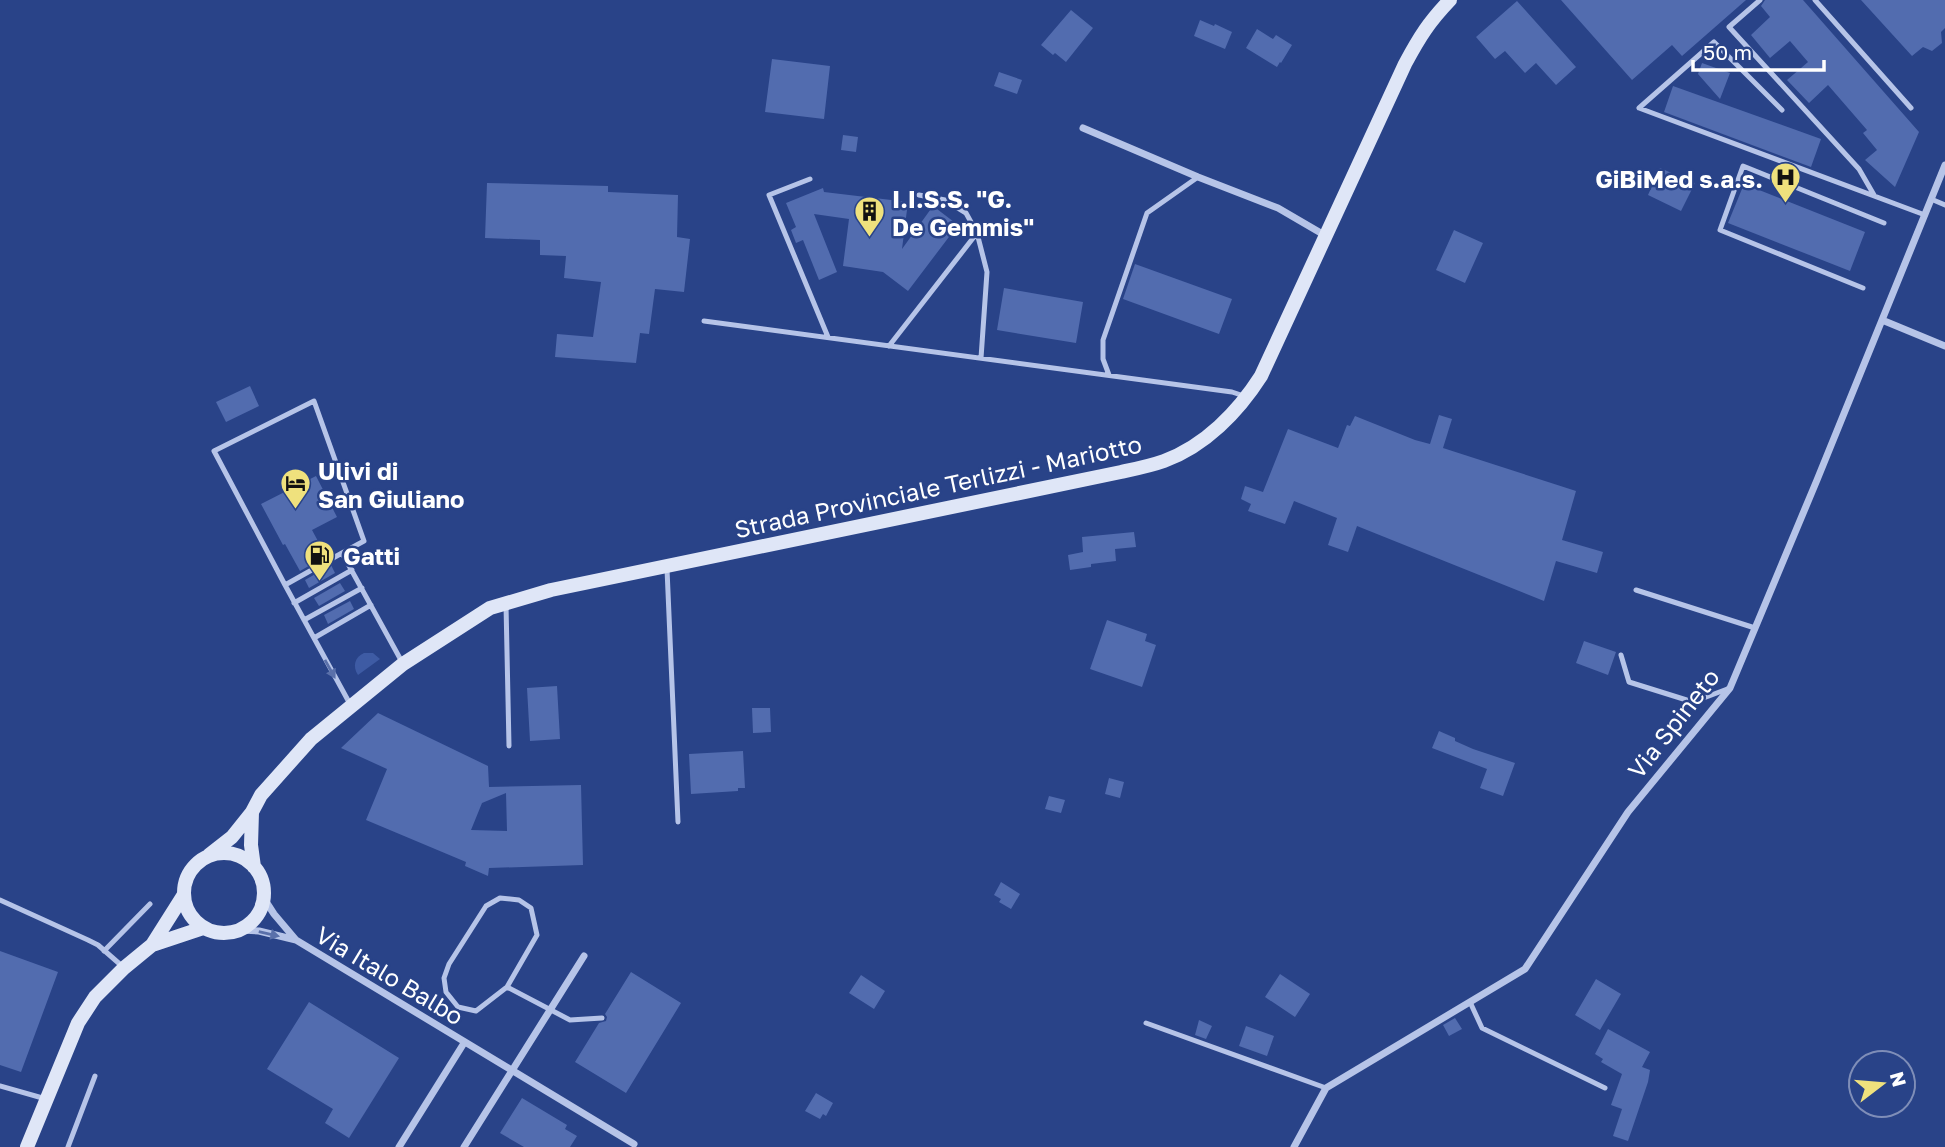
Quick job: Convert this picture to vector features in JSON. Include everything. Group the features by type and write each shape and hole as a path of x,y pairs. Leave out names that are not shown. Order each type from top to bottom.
{"main road":[{"name":"Strada Provinciale Terlizzi - Mariotto","path":"27,1147 78,1023 95,997 152,945 183,896 184,883 198,861 232,837 252,812 261,795 311,738 403,664 475,616 505,602 551,590 1153,465 1202,441 1247,397 1261,376 1405,64 1430,21 1450,0"},
{"path":"252,812 251,845 254,867"},
{"path":"209,855 234,854 245,859 261,877 264,889 259,913 241,930"},
{"path":"183,896 186,909 193,920 203,928"},
{"name":"Strada Provinciale Terlizzi - Mariotto","path":"152,945 203,928 215,933 241,930"}],"street":[{"path":"1083,128 1278,208 1327,236"},
{"name":"Via Spineto","path":"1326,1088 1525,969 1628,813 1730,688 1945,165"},
{"path":"1882,320 1945,346"},
{"path":"263,897 296,940"},
{"path":"241,930 259,931 296,940"},
{"name":"Via Italo Balbo","path":"296,940 634,1144"},
{"path":"464,1147 584,956"},
{"name":"Via Italo Balbo","path":"399,1147 464,1043"},
{"path":"1294,1147 1326,1088"}],"lane":[{"path":"1760,0 1729,27 1859,169 1874,195"},
{"path":"1815,0 1911,108"},
{"path":"1782,110 1714,42 1639,108 1925,215"},
{"path":"1863,288 1720,230 1743,166 1884,223"},
{"path":"1109,375 1103,359 1103,340 1147,213 1198,177"},
{"path":"810,179 769,195 828,337"},
{"path":"919,195 944,200 966,213 977,233 988,272 981,358"},
{"path":"1931,199 1945,205"},
{"path":"889,346 977,233"},
{"path":"704,321 1232,392 1247,397"},
{"path":"285,585 364,541 314,401 214,451 285,585 351,706"},
{"path":"342,553 403,664"},
{"path":"667,566 678,822"},
{"path":"295,603 352,570"},
{"path":"304,620 362,588"},
{"path":"1636,590 1755,628"},
{"path":"505,602 509,746"},
{"path":"314,638 371,605"},
{"path":"1621,655 1629,682 1693,702 1730,688"},
{"path":"500,898 519,900 531,908 537,935 506,987 476,1011 458,1007 446,992 444,978 449,964 486,906 500,898"},
{"path":"0,900 88,940 124,968"},
{"path":"104,951 150,904"},
{"path":"506,987 570,1020 602,1018"},
{"path":"1470,1002 1482,1028 1605,1088"},
{"path":"1146,1023 1326,1088"},
{"path":"68,1147 95,1076"},
{"path":"0,1086 46,1100"}],"shaded area":[{"path":"364,653 373,653 380,659 358,675 355,662"}],"building":[{"path":"1561,0 1746,0 1682,56 1672,45 1632,80"},
{"path":"1765,0 1803,0 1919,132 1895,187 1865,160 1877,150 1863,133 1867,130 1828,85 1809,103 1787,80 1808,62 1790,41 1770,58 1751,35 1770,17 1761,6"},
{"path":"1861,0 1945,0 1942,43 1932,51 1923,47 1912,56"},
{"path":"1517,1 1576,67 1556,85 1536,63 1525,73 1505,51 1495,59 1476,37"},
{"path":"1071,10 1093,28 1066,62 1041,45"},
{"path":"1200,20 1232,32 1225,49 1194,36"},
{"path":"1257,29 1273,39 1276,35 1292,45 1277,67 1246,48"},
{"path":"772,59 830,66 824,119 765,112"},
{"path":"1702,63 1730,73 1720,99 1698,74"},
{"path":"999,72 1022,80 1017,94 994,86"},
{"path":"1673,86 1821,139 1811,167 1664,112"},
{"path":"843,135 858,137 856,152 841,150"},
{"path":"1660,168 1695,183 1681,211 1648,195"},
{"path":"487,183 608,186 608,192 678,195 677,237 690,239 684,292 655,289 649,334 640,333 636,363 555,357 557,334 593,337 601,282 564,278 566,256 540,255 540,240 485,238"},
{"path":"1744,184 1865,232 1850,271 1728,223"},
{"name":"I.I.S.S. \"G. De Gemmis\"","path":"823,188 824,192 908,202 902,249 933,206 958,225 908,291 883,272 843,266 849,219 814,214 837,272 819,280 803,240 796,243 791,230 796,227 786,203"},
{"path":"1454,230 1483,243 1465,283 1436,270"},
{"path":"1135,264 1232,299 1219,334 1123,299"},
{"path":"1004,288 1083,302 1076,343 997,330"},
{"path":"250,386 259,406 226,422 216,402"},
{"path":"1439,415 1452,419 1443,448 1576,491 1562,540 1603,552 1597,573 1556,561 1544,601 1357,526 1348,552 1328,545 1337,518 1294,501 1285,524 1248,511 1251,504 1241,499 1245,486 1263,492 1288,429 1338,448 1347,425 1350,426 1355,416 1430,444"},
{"path":"316,476 337,517 312,530 326,556 300,571 261,504"},
{"path":"1134,532 1136,547 1115,549 1116,561 1070,570 1068,555 1083,552 1082,537"},
{"path":"331,565 335,573 309,588 305,580"},
{"path":"340,583 345,591 319,606 314,598"},
{"path":"350,601 354,609 328,624 324,615"},
{"path":"1107,620 1147,634 1145,641 1156,645 1142,687 1090,669"},
{"path":"1584,641 1616,652 1608,675 1576,663"},
{"path":"557,686 560,739 530,741 527,688"},
{"path":"752,708 770,708 771,732 753,733"},
{"path":"378,713 488,766 489,787 581,785 583,865 489,868 488,876 465,866 466,862 366,820 387,769 341,748","holes":["506,793 507,831 471,830 482,803"]},
{"path":"1439,731 1473,749 1515,763 1503,796 1480,788 1487,769 1432,748"},
{"path":"743,751 745,788 738,788 738,791 691,794 689,754"},
{"path":"1109,778 1124,782 1120,798 1105,794"},
{"path":"1049,796 1065,800 1061,813 1045,809"},
{"path":"1001,882 1020,894 1011,909 999,902 1001,899 994,895"},
{"path":"0,951 58,972 21,1072 0,1065"},
{"path":"631,972 681,1003 626,1093 575,1062 599,1023 606,1021 605,1014"},
{"path":"1280,974 1310,994 1295,1017 1265,997"},
{"path":"861,975 885,991 874,1009 849,993"},
{"path":"1596,979 1621,994 1600,1030 1575,1015"},
{"path":"309,1002 399,1058 349,1138 325,1123 333,1109 267,1069"},
{"path":"1455,1018 1462,1029 1449,1036 1443,1025"},
{"path":"1199,1020 1212,1026 1206,1039 1195,1035"},
{"path":"1246,1026 1274,1036 1267,1056 1239,1046"},
{"path":"1608,1029 1650,1052 1642,1067 1650,1070 1648,1082 1628,1141 1613,1136 1622,1109 1611,1105 1622,1074 1601,1062 1603,1059 1595,1054"},
{"path":"816,1093 833,1103 826,1116 823,1114 820,1119 805,1111"},
{"path":"522,1098 567,1125 565,1129 577,1136 570,1147 524,1147 500,1133"}],"place":[{"name":"GiBiMed s.a.s.","path":"1786,205"},
{"name":"I.I.S.S. \"G. De Gemmis\"","path":"869,239"},
{"name":"Ulivi di San Giuliano","path":"295,511"},
{"name":"Gatti","path":"320,582"}]}
